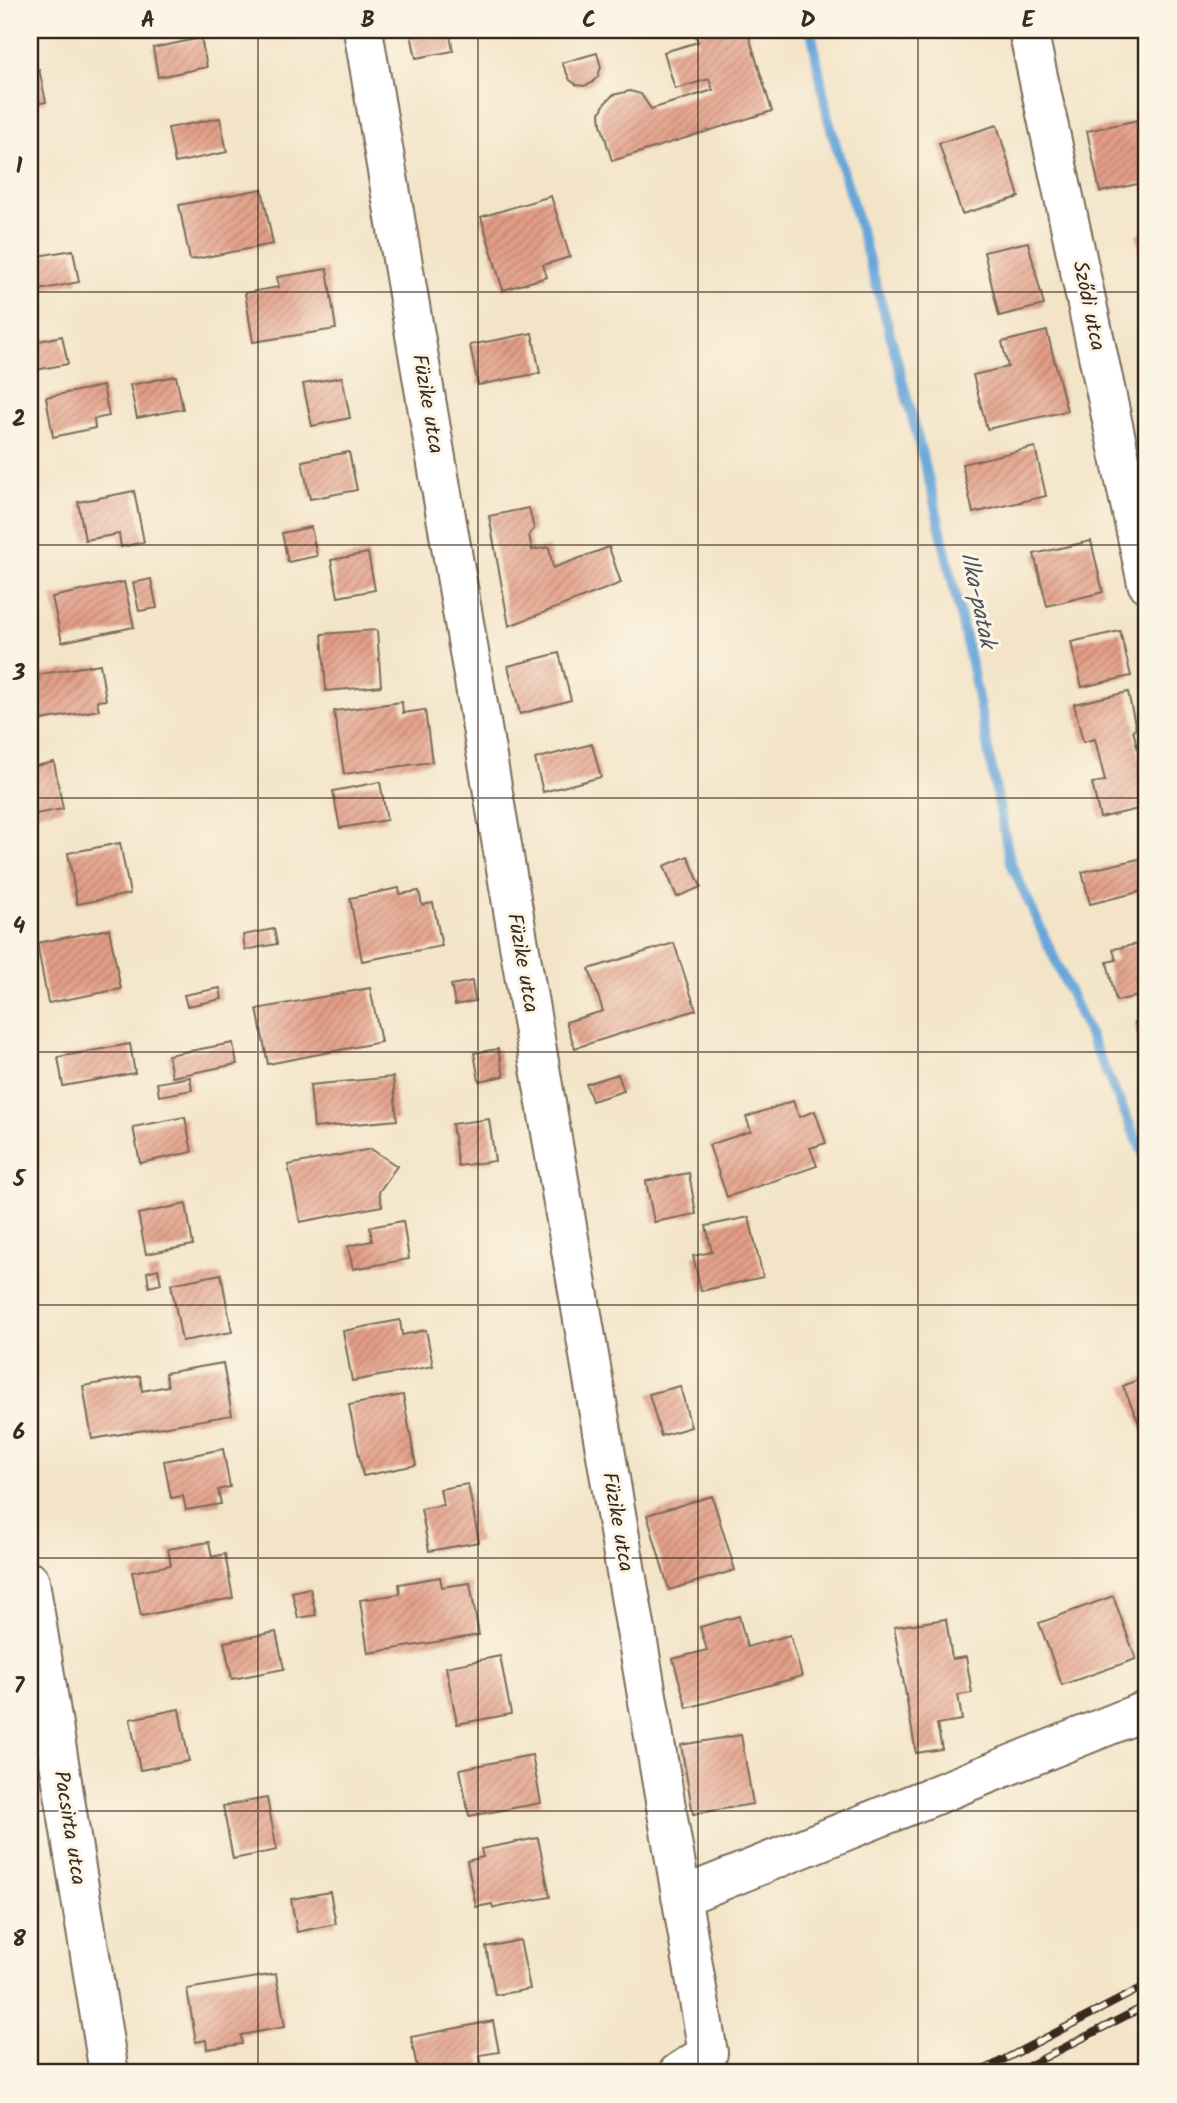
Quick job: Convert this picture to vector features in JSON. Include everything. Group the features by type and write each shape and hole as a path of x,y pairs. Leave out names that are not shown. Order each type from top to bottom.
{"street":[{"name":"Füzike utca","path":"363,30 681,1897 693,2063"},
{"name":"Sződi utca","path":"1028,30 1147,583"},
{"name":"Pacsirta utca","path":"30,1582 109,2073"},
{"path":"681,1897 1147,1710"}],"building":[{"path":"410,30 449,30 453,51 416,58"},
{"path":"710,30 747,30 772,111 612,161 601,124 600,113 605,103 613,95 630,91 641,94 651,109 713,90 709,79 675,89 664,52 698,42 695,34"},
{"path":"201,38 207,67 158,77 153,48"},
{"path":"597,53 601,67 592,83 584,86 570,80 562,63"},
{"path":"39,69 46,102 30,105 30,71"},
{"path":"220,118 227,152 175,163 168,128"},
{"path":"1138,120 1147,164 1147,182 1100,192 1087,131"},
{"path":"997,125 1019,197 962,214 939,143"},
{"path":"262,189 273,244 190,260 179,205"},
{"path":"551,196 570,257 543,265 547,277 503,290 481,217"},
{"path":"1147,231 1147,255 1141,256 1136,234"},
{"path":"1028,242 1044,305 999,316 984,252"},
{"path":"73,250 79,282 39,290 32,257"},
{"path":"327,269 336,329 253,342 245,293 279,287 277,277"},
{"path":"1047,331 1067,411 987,429 973,375 1008,367 1002,342"},
{"path":"532,333 540,373 478,385 470,345"},
{"path":"62,336 68,364 30,371 30,343"},
{"path":"176,376 183,409 137,418 130,385"},
{"path":"342,377 350,418 312,426 303,384"},
{"path":"103,386 109,416 94,419 95,428 53,437 46,397"},
{"path":"1035,447 1046,496 973,513 962,464"},
{"path":"349,452 357,490 310,499 302,461"},
{"path":"134,491 144,542 121,547 119,534 85,540 78,502"},
{"path":"529,508 534,529 529,535 532,550 549,547 553,568 609,547 621,583 509,626 489,516"},
{"path":"311,527 317,556 288,562 282,533"},
{"path":"1091,541 1103,592 1047,606 1034,554"},
{"path":"368,553 375,590 338,597 331,560"},
{"path":"151,579 157,608 139,611 133,583"},
{"path":"124,582 134,627 62,642 52,597"},
{"path":"377,630 381,686 326,691 322,634"},
{"path":"1120,631 1131,676 1082,687 1071,642"},
{"path":"559,653 571,700 520,714 508,666"},
{"path":"100,664 106,700 97,701 99,710 30,722 30,676"},
{"path":"1128,692 1136,729 1133,730 1143,771 1146,770 1147,775 1147,807 1100,818 1092,783 1105,781 1095,739 1083,742 1074,704"},
{"path":"402,702 403,713 425,710 432,762 344,774 334,711"},
{"path":"592,744 601,777 543,792 535,759"},
{"path":"54,762 63,809 30,815 30,767"},
{"path":"380,782 387,820 340,828 333,791"},
{"path":"120,843 130,894 77,904 68,853"},
{"path":"688,856 701,887 677,897 664,866"},
{"path":"1147,857 1147,890 1090,904 1082,872"},
{"path":"399,888 400,894 419,891 422,905 433,903 442,946 362,961 350,898"},
{"path":"109,929 121,989 48,1003 37,943"},
{"path":"274,929 277,944 245,950 243,935"},
{"path":"674,943 696,1010 575,1048 566,1022 603,1011 589,969"},
{"path":"1138,944 1141,953 1147,952 1147,994 1116,1001 1107,962 1116,960 1113,949"},
{"path":"472,981 475,1001 455,1005 451,985"},
{"path":"220,988 222,999 187,1006 184,995"},
{"path":"370,988 381,1042 268,1064 257,1009"},
{"path":"1147,1019 1147,1069 1146,1070 1135,1022"},
{"path":"233,1043 237,1064 172,1077 168,1055"},
{"path":"130,1044 135,1073 63,1086 58,1057"},
{"path":"498,1049 504,1076 479,1081 474,1053"},
{"path":"618,1074 624,1091 592,1101 586,1084"},
{"path":"190,1077 192,1090 159,1096 157,1083"},
{"path":"393,1077 397,1120 314,1128 310,1085"},
{"path":"793,1101 799,1117 815,1111 826,1143 810,1148 817,1166 727,1197 709,1145 751,1131 746,1117"},
{"path":"185,1117 192,1152 140,1163 133,1127"},
{"path":"489,1119 495,1161 458,1166 452,1124"},
{"path":"371,1149 397,1166 379,1192 382,1206 300,1222 288,1165"},
{"path":"689,1173 696,1214 654,1222 646,1181"},
{"path":"186,1204 193,1245 146,1254 138,1214"},
{"path":"749,1217 763,1277 701,1291 693,1256 712,1252 706,1226"},
{"path":"403,1221 409,1259 353,1269 348,1246 372,1241 370,1227"},
{"path":"158,1269 161,1284 149,1287 147,1272"},
{"path":"221,1274 232,1332 182,1341 171,1284"},
{"path":"400,1320 402,1335 426,1330 433,1366 352,1381 343,1331"},
{"path":"223,1363 232,1415 92,1439 83,1386 140,1376 142,1391 168,1386 165,1373"},
{"path":"1147,1376 1147,1433 1144,1435 1123,1386"},
{"path":"680,1386 691,1427 661,1436 649,1394"},
{"path":"403,1395 416,1465 363,1476 349,1405"},
{"path":"223,1449 230,1487 218,1490 221,1504 186,1510 183,1496 171,1498 164,1461"},
{"path":"468,1484 479,1542 429,1551 421,1509 443,1505 440,1489"},
{"path":"712,1496 735,1570 669,1590 647,1515"},
{"path":"209,1542 212,1557 225,1554 233,1598 141,1616 132,1572 171,1565 168,1549"},
{"path":"440,1577 442,1587 470,1583 479,1635 368,1653 360,1600 400,1594 399,1584"},
{"path":"310,1588 316,1615 298,1618 292,1592"},
{"path":"1113,1596 1136,1659 1062,1685 1039,1623"},
{"path":"739,1616 747,1647 790,1635 802,1676 687,1708 673,1659 707,1650 700,1627"},
{"path":"946,1619 952,1659 966,1657 972,1693 958,1695 962,1720 937,1724 942,1749 916,1753 894,1627"},
{"path":"276,1632 284,1669 232,1679 224,1642"},
{"path":"500,1656 511,1714 457,1724 446,1667"},
{"path":"179,1709 189,1761 140,1770 130,1719"},
{"path":"741,1735 753,1804 693,1814 681,1745"},
{"path":"532,1755 541,1803 469,1816 460,1769"},
{"path":"267,1798 277,1850 233,1859 223,1806"},
{"path":"538,1838 550,1897 493,1908 492,1904 476,1907 467,1861 483,1857 481,1849"},
{"path":"330,1892 336,1924 297,1932 291,1899"},
{"path":"520,1940 530,1989 495,1995 486,1947"},
{"path":"276,1974 285,2027 241,2035 242,2044 207,2049 206,2040 196,2042 187,1989"},
{"path":"493,2021 499,2052 480,2055 483,2073 418,2073 411,2037"}],"waterway":[{"name":"Ilka-patak","path":"811,30 828,118 932,492 972,668 1010,861 1147,1162"}],"railway":[{"path":"978,2073 1147,1985"},
{"path":"1015,2073 1147,2005"}]}
